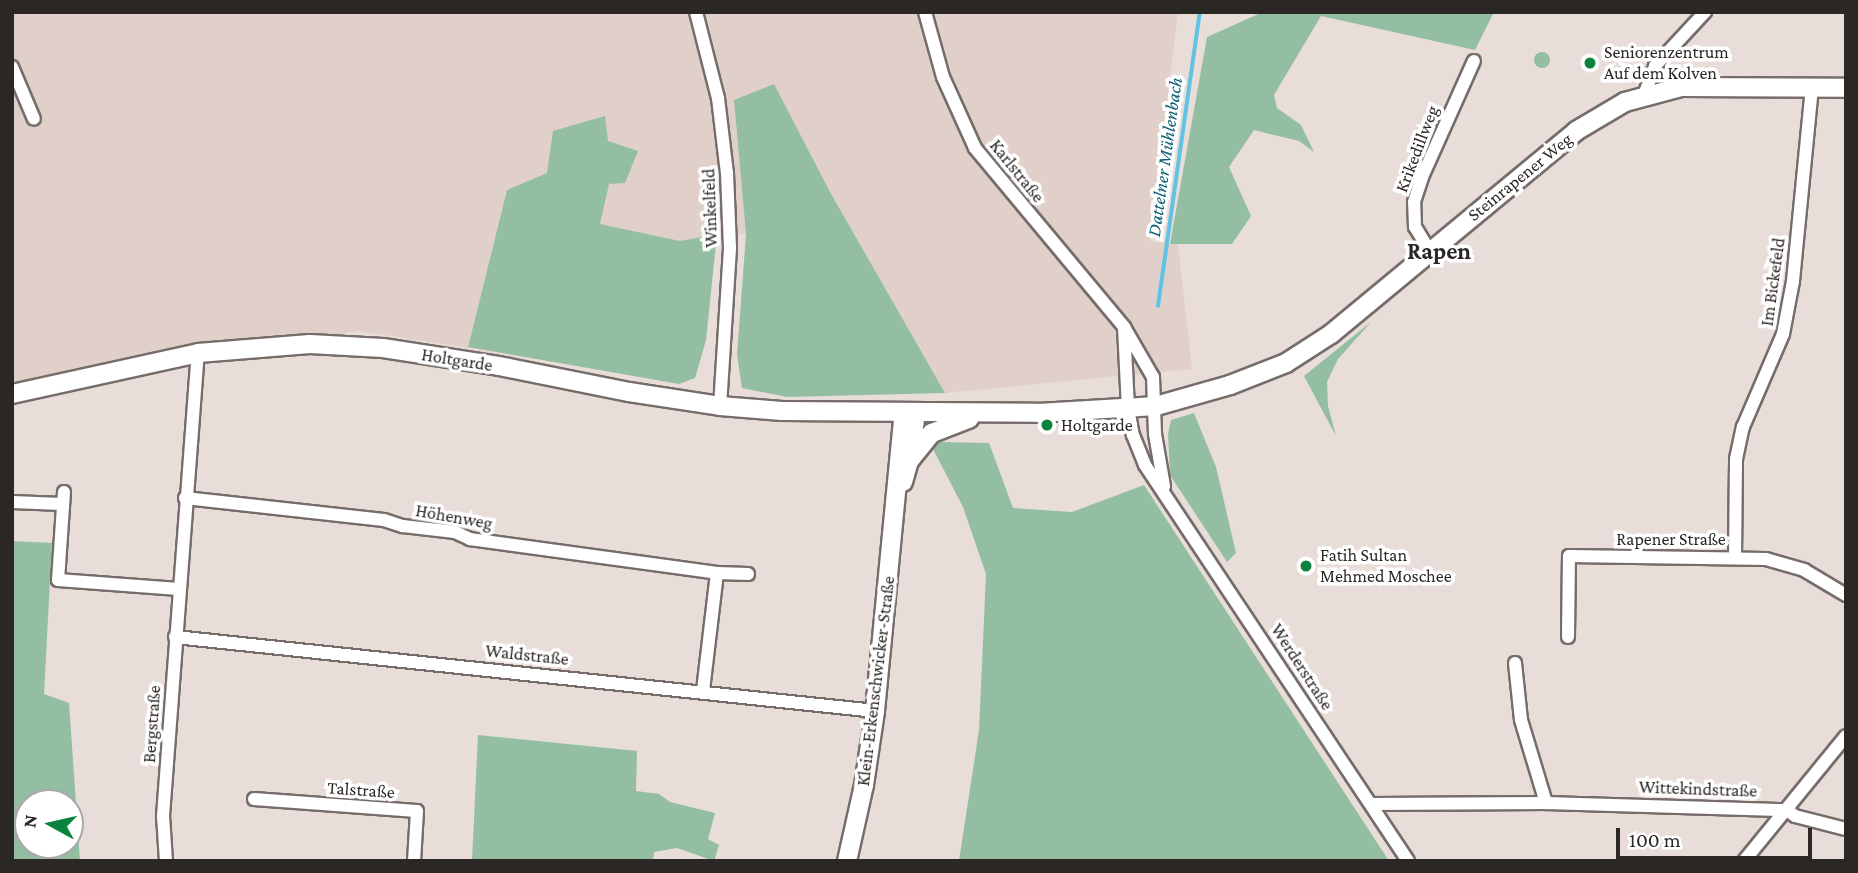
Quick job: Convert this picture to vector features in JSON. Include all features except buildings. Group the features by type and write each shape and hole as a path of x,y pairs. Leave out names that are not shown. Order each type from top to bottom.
{"street":[{"name":"Winkelfeld","path":"696,12 718,98 727,173 730,248 720,406"},
{"name":"Karlstraße","path":"925,12 943,77 975,148 1125,327 1153,377 1156,406"},
{"path":"1644,95 1655,66 1705,12"},
{"name":"Krikedillweg","path":"1429,250 1415,227 1414,202 1422,177 1474,61"},
{"path":"12,67 34,119"},
{"name":"Steinrapener Weg","path":"910,412 996,413 1156,406 1230,385 1286,363 1331,334 1429,250 1602,113 1644,95 1681,87 1846,88"},
{"name":"Im Bickefeld","path":"1735,557 1736,459 1743,427 1783,334 1793,281 1812,87"},
{"path":"1125,327 1128,408"},
{"name":"Holtgarde","path":"12,394 198,353 310,344 383,348 720,406 824,412 910,412"},
{"name":"Bergstraße","path":"166,861 163,816 198,353"},
{"name":"Werderstraße","path":"1156,406 1155,434 1165,494"},
{"name":"Werderstraße","path":"1128,408 1133,435 1145,465 1408,861"},
{"name":"Klein-Erkenschwicker-Straße","path":"897,500 909,461 910,412"},
{"name":"Klein-Erkenschwicker-Straße","path":"847,861 864,785 875,711 897,500 910,412"},
{"name":"Klein-Erkenschwicker-Straße","path":"909,461 932,432 948,424 996,413"},
{"path":"12,502 63,498 58,580 179,589"},
{"name":"Höhenweg","path":"185,498 384,520 403,526 455,532 470,539 718,573 748,574"},
{"name":"Rapener Straße","path":"1568,637 1569,556 1766,559 1804,570 1846,595"},
{"path":"703,690 718,573"},
{"name":"Waldstraße","path":"175,637 703,690 875,711"},
{"path":"1514,663 1521,720 1546,803"},
{"path":"1744,861 1846,736"},
{"name":"Talstraße","path":"254,799 417,811 414,861"},
{"name":"Wittekindstraße","path":"1371,804 1546,803 1787,810 1795,816 1846,830"}],"shaded area":[{"path":"12,12 1178,12 1150,241 1178,245 1192,369 945,393 830,192 773,84 734,101 746,234 717,234 680,241 600,224 609,184 638,151 607,141 605,117 547,173 507,190 468,346 610,370 359,331 12,384"}],"green space":[{"path":"1263,12 1494,12 1475,50 1321,16 1274,95 1277,108 1301,125 1314,152 1299,141 1254,130 1229,167 1251,216 1232,244 1170,244 1207,37"},
{"path":"1539,52 1545,52 1550,60 1548,66 1539,68 1534,63 1534,57"},
{"path":"774,84 830,192 945,393 787,397 742,388 737,355 746,234 734,100"},
{"path":"605,116 608,141 638,151 625,183 609,184 600,224 680,241 717,234 706,340 695,378 679,384 468,347 507,190 547,173 553,131"},
{"path":"1371,322 1338,359 1327,382 1328,406 1336,436 1304,376"},
{"path":"1194,413 1216,467 1236,553 1227,562 1170,475 1168,434 1171,420"},
{"path":"939,442 989,443 1013,508 1072,512 1144,485 1389,861 959,861 979,730 986,574 963,507 933,449"},
{"path":"12,541 52,543 44,694 69,703 75,789 14,789 14,859 80,861 12,861"},
{"path":"478,735 637,751 636,791 659,794 670,802 715,813 708,839 719,845 714,861 677,848 654,852 653,861 472,861"}],"waterway":[{"name":"Dattelner Mühlenbach","path":"1158,306 1200,12"}],"place":[{"name":"Seniorenzentrum Auf dem Kolven","path":"1590,63"},
{"name":"Holtgarde","path":"1047,425"},
{"name":"Fatih Sultan Mehmed Moschee","path":"1306,566"}],"district":[{"name":"Rapen","path":"1439,251"}]}
